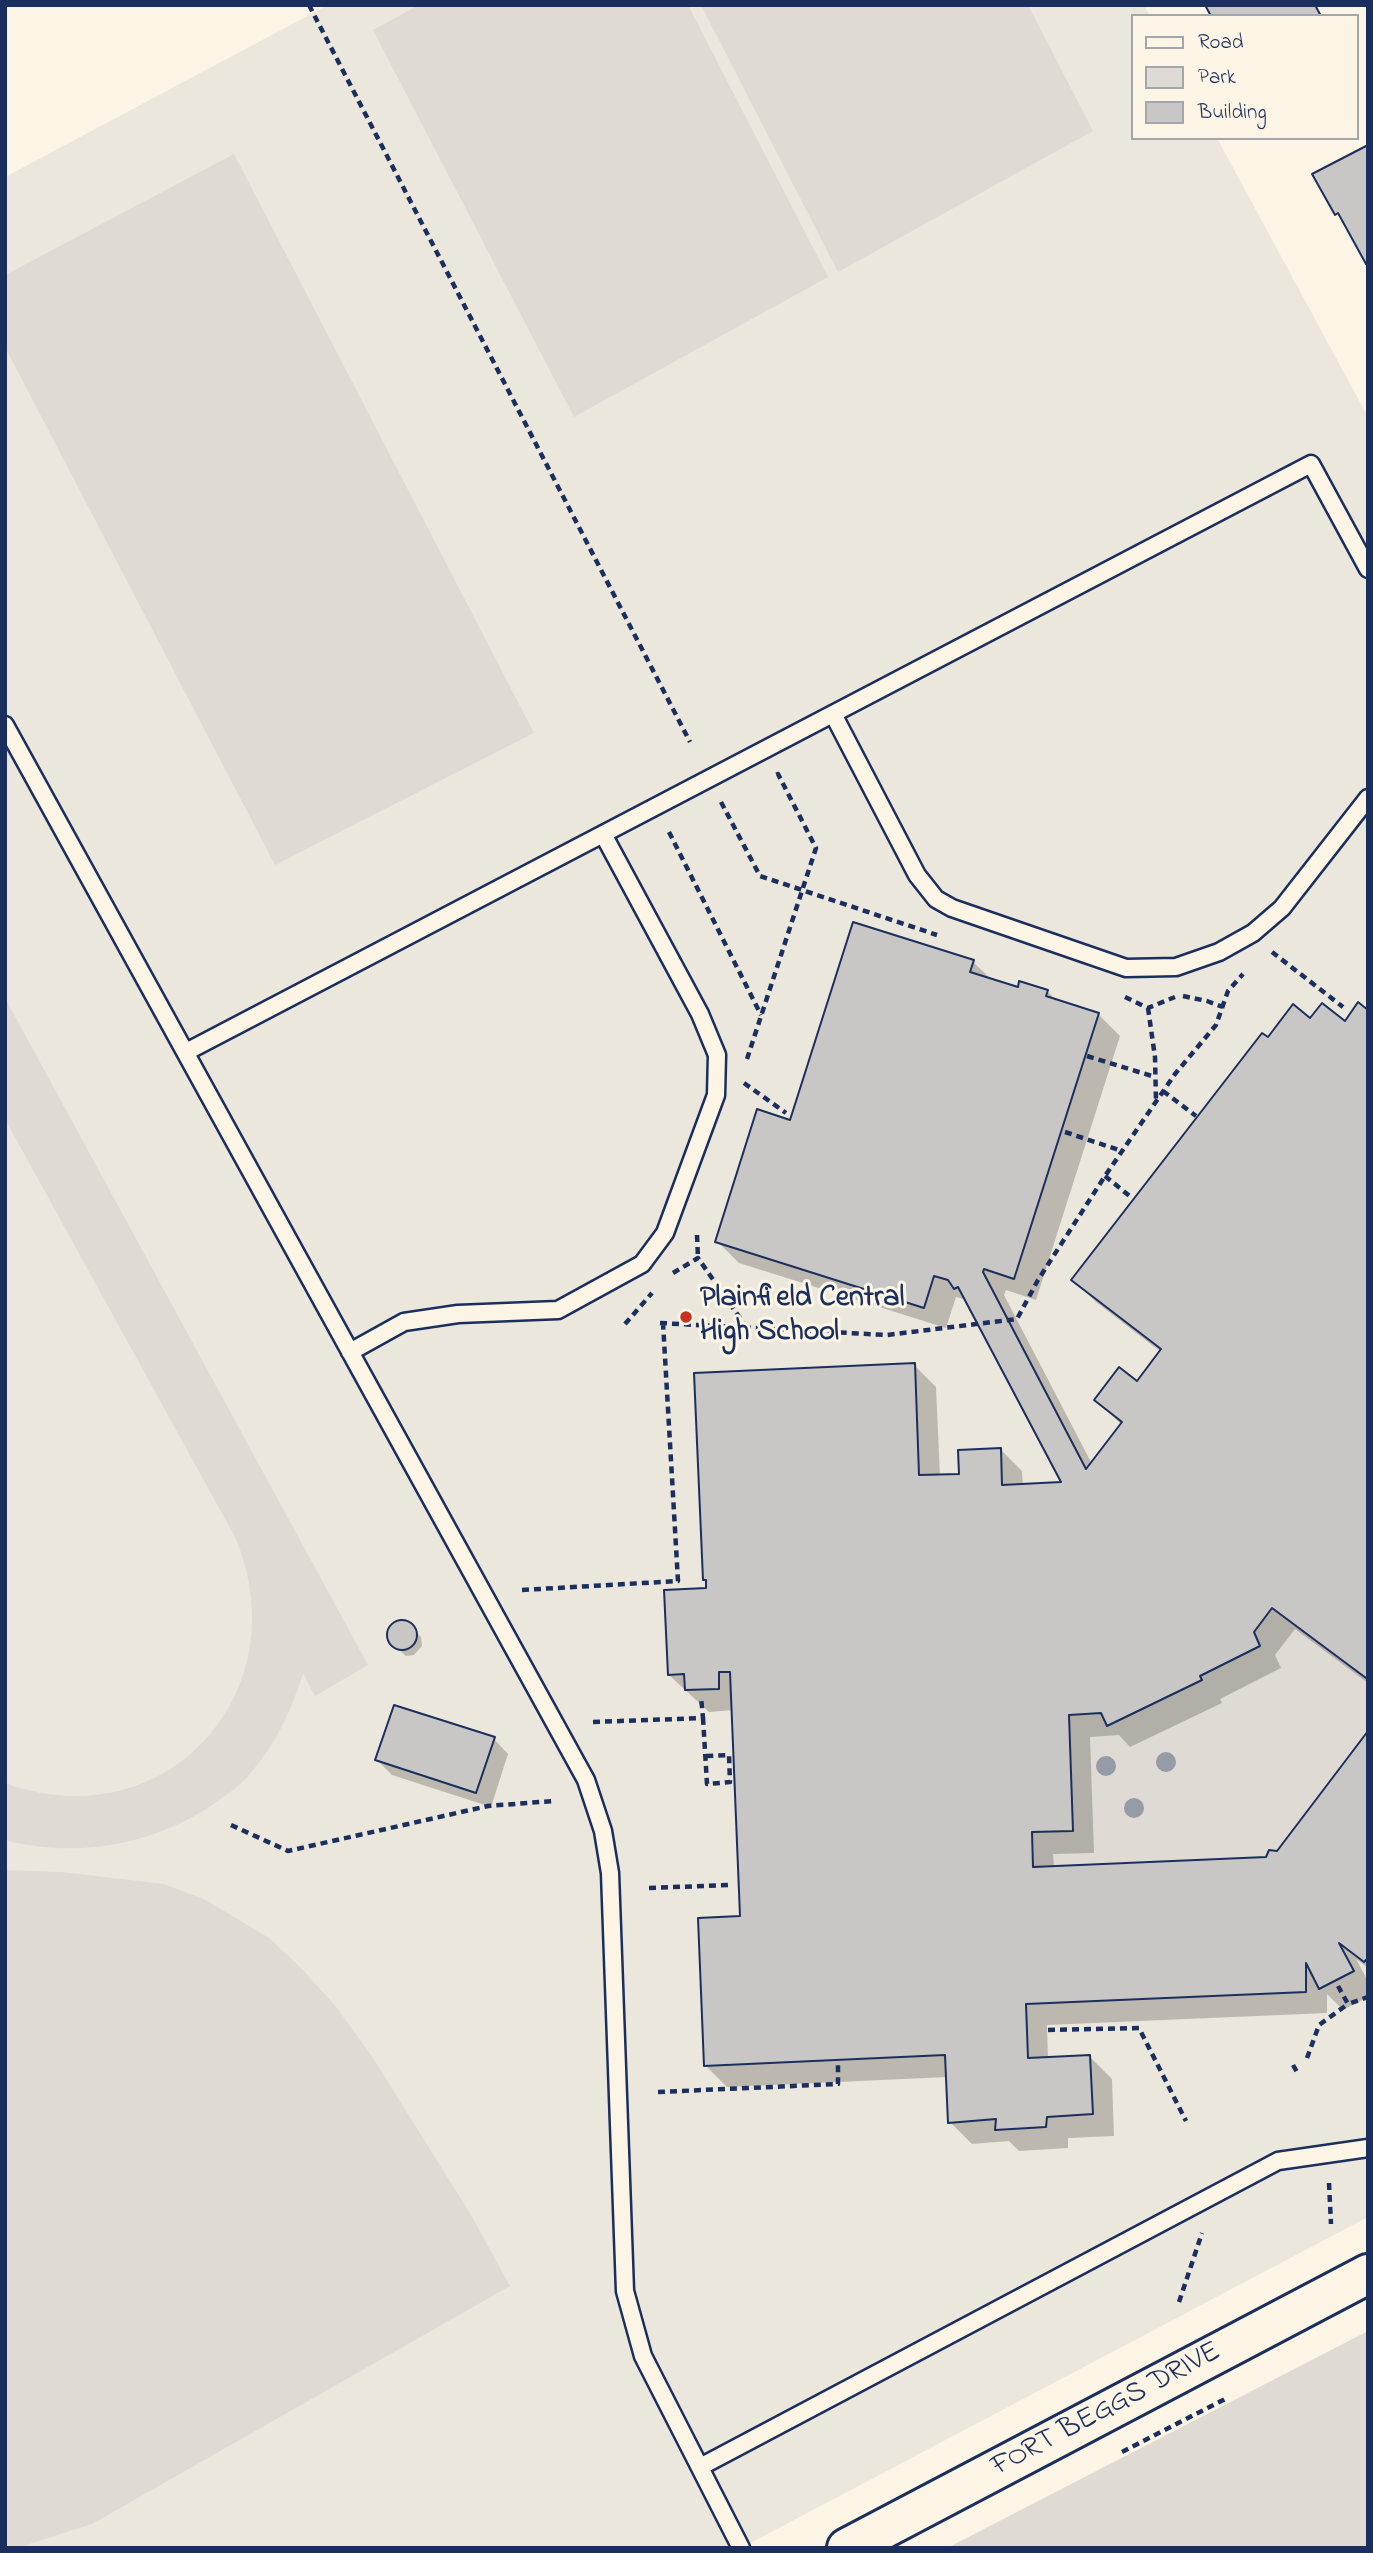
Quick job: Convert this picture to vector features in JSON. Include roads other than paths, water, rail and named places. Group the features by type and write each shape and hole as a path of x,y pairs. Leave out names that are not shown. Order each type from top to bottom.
{"street":[{"name":"FORT BEGGS DRIVE","path":"847,2548 1368,2274"}],"lane":[{"path":"186,1052 1311,464 1368,569"},
{"path":"833,714 917,875 936,899 951,908 1126,968 1176,967 1219,952 1253,933 1282,908 1368,798"},
{"path":"5,725 586,1780 603,1831 610,1873 625,2291 643,2356 741,2548"},
{"path":"351,1352 404,1322 458,1314 558,1310 642,1264 665,1233 716,1096 717,1055 700,1014 603,834"},
{"path":"700,2467 1278,2161 1368,2148"}],"place":[{"name":"Plainfield Central High School","path":"686,1317"}]}
